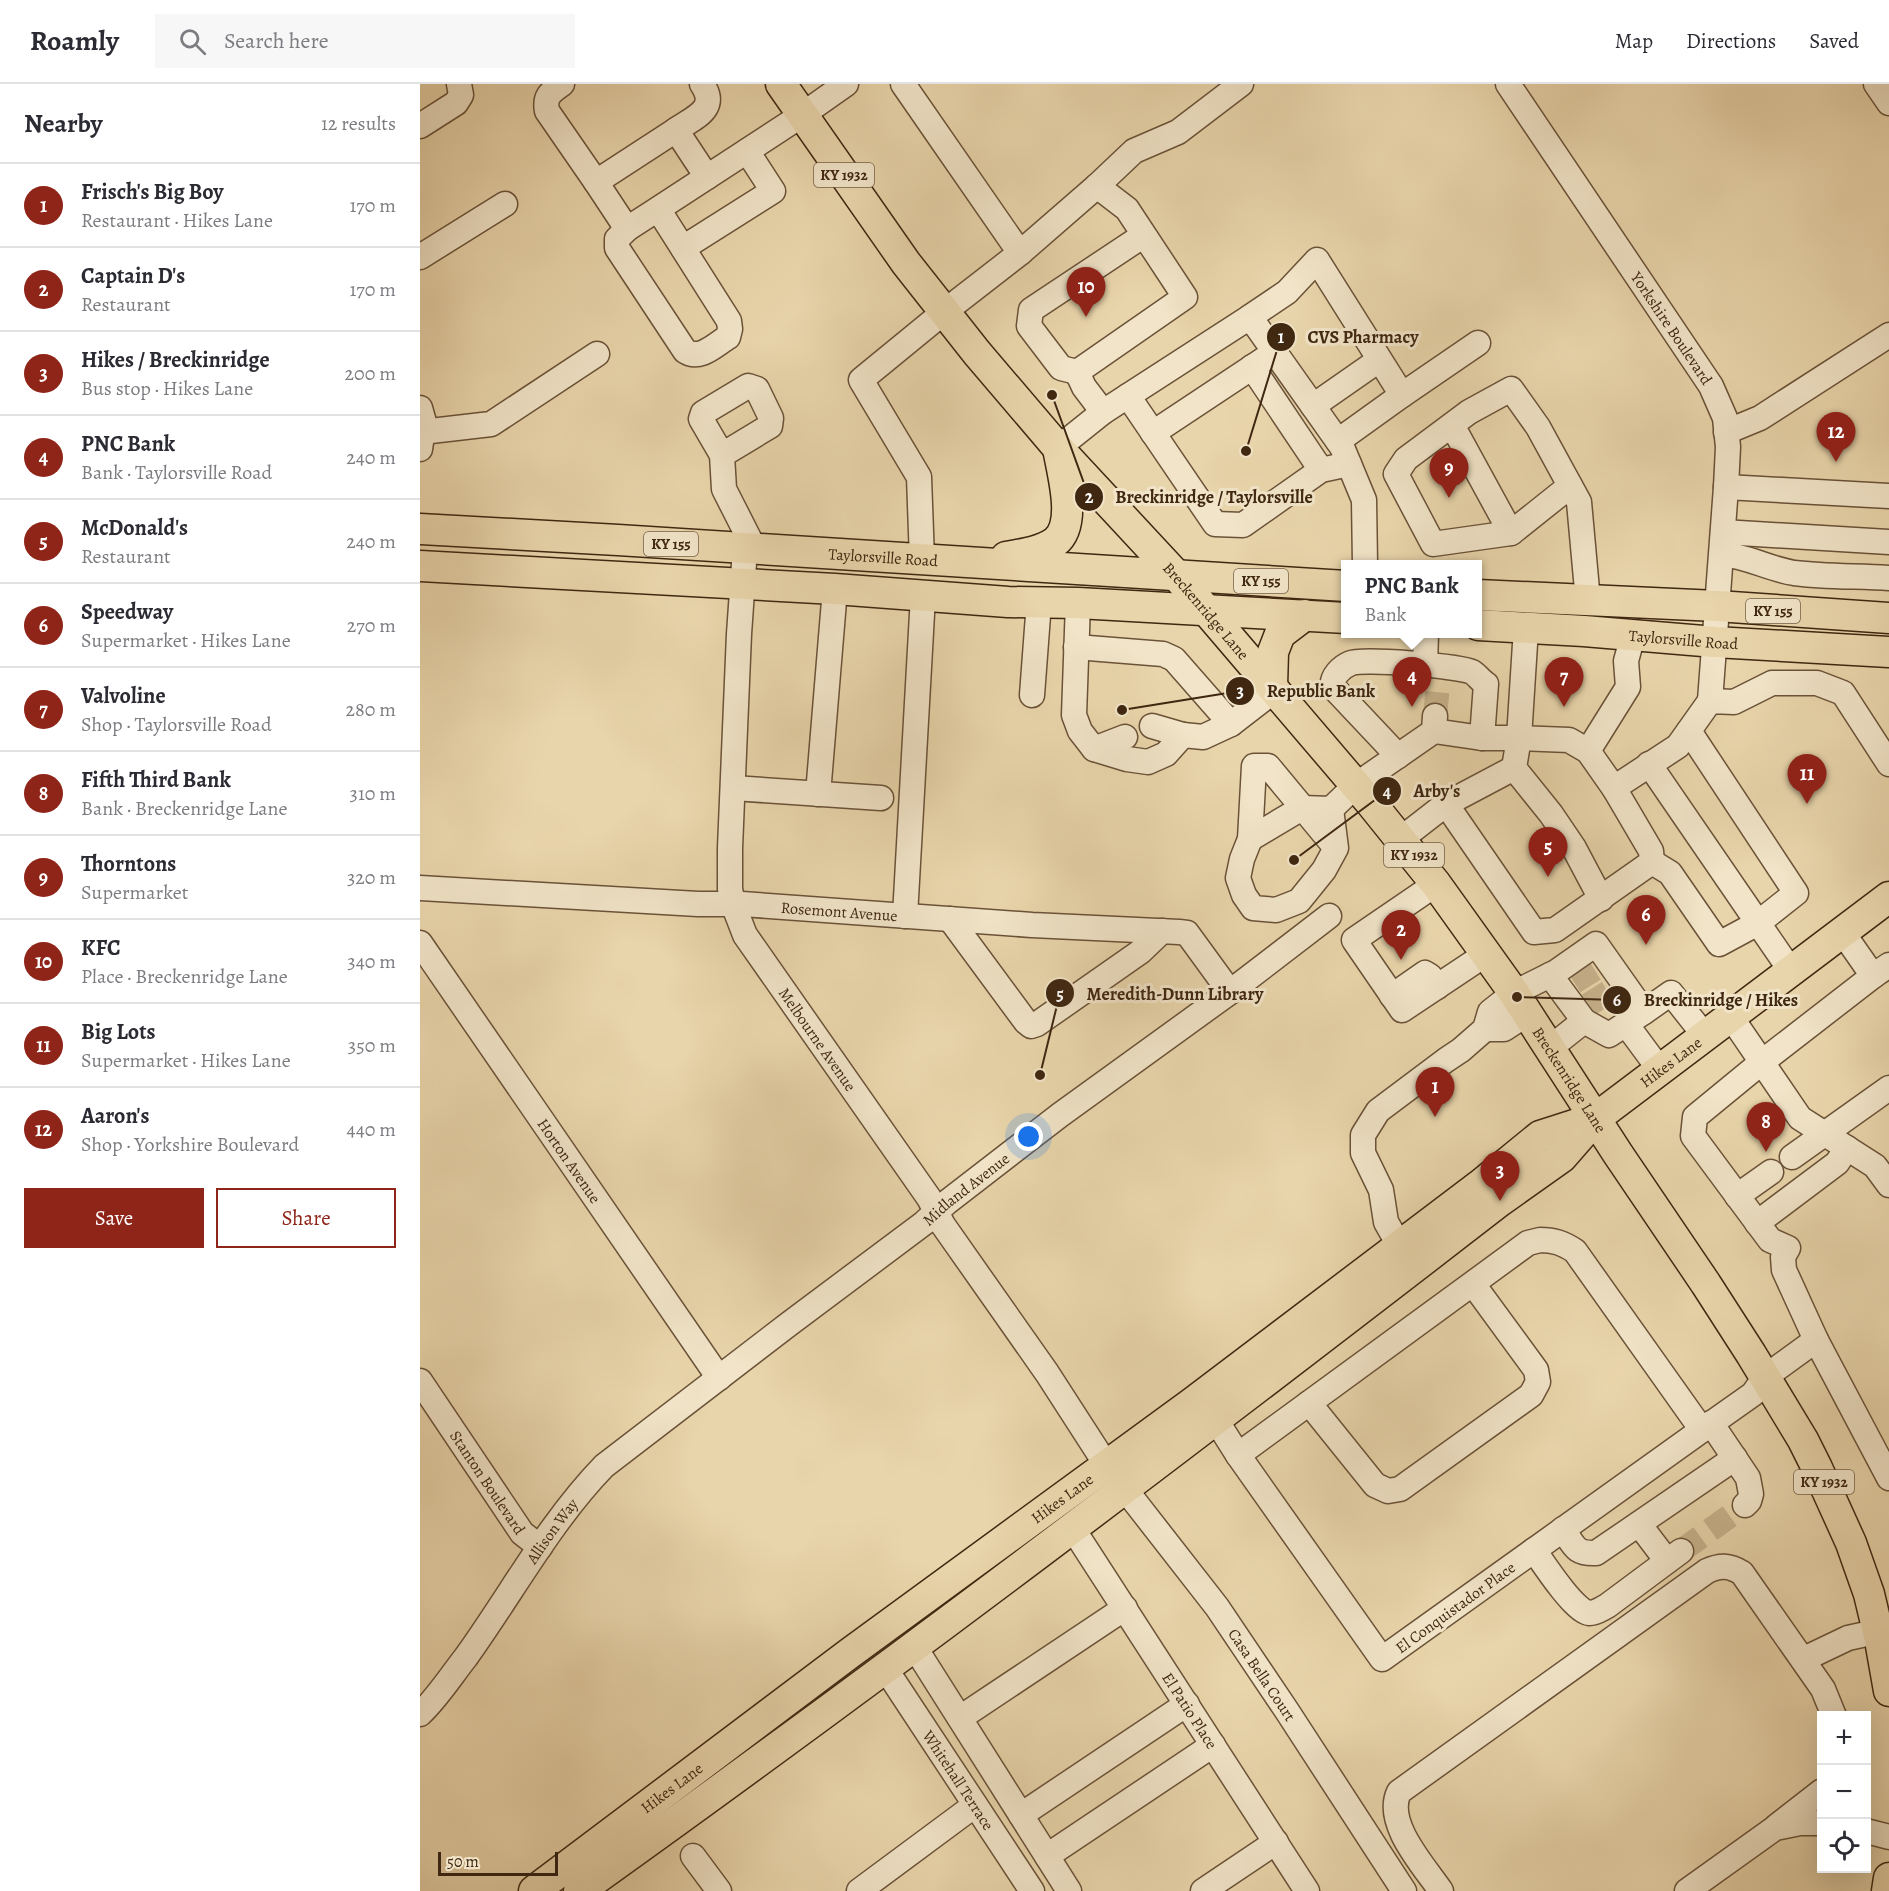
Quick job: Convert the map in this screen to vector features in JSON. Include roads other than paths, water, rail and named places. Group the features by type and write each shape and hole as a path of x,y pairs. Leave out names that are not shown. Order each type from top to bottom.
{"main road":[{"name":"Breckenridge Lane","path":"781,84 907,265 976,353 1058,448 1177,576 1356,785 1436,884 1521,1004 1706,1284 1803,1440 1851,1543 1884,1630 1889,1691"},
{"path":"976,563 1039,550 1056,542 1065,528 1068,507 1058,448"},
{"name":"Taylorsville Road","path":"420,529 1341,586"},
{"name":"KY 155","path":"420,566 1341,618"},
{"name":"Taylorsville Road","path":"1482,595 1717,606 1889,618"},
{"path":"1274,688 1273,652 1280,634 1305,615"},
{"name":"Taylorsville Road","path":"1482,625 1889,652"},
{"name":"Hikes Lane","path":"534,1891 581,1883 885,1668 1126,1489 1500,1201 1562,1157 1596,1118 1889,897"},
{"name":"Hikes Lane","path":"581,1883 859,1646 1107,1466 1480,1185 1540,1136 1596,1118"},
{"path":"1887,1891 1889,1878"}],"street":[{"path":"420,126 456,103 461,95 459,84"},
{"path":"562,84 548,94 547,111 627,229"},
{"path":"596,182 703,111 709,103 709,94 702,84"},
{"path":"658,209 729,321 728,337 702,354 692,355 685,351 617,248 617,239 627,229 846,84"},
{"path":"903,84 1020,254"},
{"path":"922,560 919,477 861,380 1020,254 1098,186 1134,151 1178,132 1241,84"},
{"name":"Yorkshire Boulevard","path":"1508,84 1711,386 1725,418 1726,487 1731,543 1717,606 1710,701"},
{"path":"1876,84 1889,103"},
{"path":"676,130 707,177"},
{"path":"683,248 772,191 747,151"},
{"path":"1098,186 1127,209 1185,297 1077,372 1060,368 1029,326 1030,310 1144,235"},
{"path":"420,257 505,204"},
{"path":"1058,448 1103,412 1287,292 1317,260 1402,395"},
{"path":"1250,318 1338,441 1349,464 1364,500 1365,560"},
{"path":"1726,432 1760,418 1889,335"},
{"path":"1338,441 1478,343"},
{"path":"1153,433 1275,352"},
{"path":"420,408 424,422 421,440 491,424 597,354"},
{"path":"1313,406 1379,360"},
{"path":"1252,367 1321,470"},
{"path":"1077,372 1084,387 1103,412"},
{"path":"1570,486 1511,533 1433,544 1396,474 1406,459 1468,412 1511,389 1538,427 1579,502 1588,601"},
{"path":"1128,396 1215,524 1243,525 1321,470 1349,464"},
{"path":"1452,425 1511,533"},
{"path":"722,455 724,489 750,549"},
{"path":"1726,487 1889,496"},
{"path":"1731,543 1889,542"},
{"path":"1731,543 1768,567 1794,573 1889,578"},
{"name":"Melbourne Avenue","path":"750,549 742,584 730,848 730,889 745,935 923,1189 943,1225 1047,1373 1107,1466"},
{"path":"818,794 835,589"},
{"path":"905,916 923,596"},
{"path":"1032,695 1039,602"},
{"path":"1078,603 1074,715 1080,730 1094,748 1127,759 1148,762 1166,754 1183,735"},
{"path":"1526,628 1519,738 1514,768 1551,814 1574,848 1601,898"},
{"path":"1588,751 1628,687 1626,661 1634,635"},
{"path":"1427,638 1434,672"},
{"path":"1076,647 1163,654 1174,659 1231,724"},
{"path":"1817,683 1824,648"},
{"path":"1398,756 1333,687 1334,676 1351,663 1364,661 1434,672 1471,672 1485,684 1482,738"},
{"path":"1614,788 1678,746 1710,701 1734,702 1772,683 1817,683 1843,693 1889,764"},
{"path":"1152,726 1183,735 1203,737 1231,724 1274,688"},
{"path":"1250,839 1302,808 1331,809 1356,785 1398,756 1435,724 1482,738 1569,740 1588,751 1614,788 1650,851 1652,862 1670,873 1719,944 1758,922 1796,894 1689,731"},
{"path":"1094,748 1125,737"},
{"path":"1649,764 1791,971"},
{"path":"1331,809 1336,848 1324,870 1299,901 1276,910 1253,908 1244,895 1238,878 1250,839 1254,766 1268,766 1336,848"},
{"path":"1401,839 1446,804 1514,768"},
{"path":"733,788 881,798"},
{"path":"1446,804 1534,932 1555,930 1652,862"},
{"path":"1436,884 1354,940 1402,1011 1486,954"},
{"name":"Rosemont Avenue","path":"420,888 733,904 1187,933 1230,992"},
{"name":"Midland Avenue","path":"719,1378 1060,1115 1230,992 1329,916"},
{"path":"950,919 1031,1026 1140,952 1162,931"},
{"path":"1843,933 1881,970 1695,1117 1693,1136 1770,1240 1788,1248 1783,1257 1784,1270 1816,1340 1889,1478"},
{"name":"Horton Avenue","path":"420,943 719,1378"},
{"path":"1399,1245 1386,1222 1381,1190 1363,1153 1363,1135 1378,1111 1461,1050 1485,1029 1490,1012 1521,1004 1562,983 1596,944 1603,964 1635,1018 1660,1070"},
{"path":"1562,983 1583,1012 1609,1035 1671,993 1705,1036"},
{"path":"1550,1048 1583,1012"},
{"path":"1731,1017 1800,1118 1875,1166 1889,1185"},
{"path":"1792,1157 1889,1089"},
{"path":"1757,1223 1837,1162 1847,1148"},
{"path":"1737,1196 1771,1172"},
{"path":"1238,1455 1528,1244 1540,1240 1552,1240 1565,1244 1582,1259 1706,1427 1735,1458 1748,1478 1751,1494 1745,1505"},
{"path":"1309,1403 1375,1485 1388,1491 1400,1489 1531,1395 1538,1382 1536,1370 1473,1284"},
{"name":"El Conquistador Place","path":"1216,1420 1238,1455 1382,1659 1753,1394 1765,1377 1816,1340"},
{"name":"Allison Way","path":"420,1714 444,1687 583,1488 604,1466 719,1378"},
{"name":"Stanton Boulevard","path":"420,1381 522,1533 540,1547"},
{"path":"1563,1529 1576,1549 1583,1554 1596,1553 1735,1458"},
{"name":"Casa Bella Court","path":"1107,1466 1217,1607 1404,1891"},
{"path":"1534,1550 1575,1606 1589,1613 1597,1612 1674,1556 1639,1524"},
{"name":"El Patio Place","path":"1073,1529 1276,1842 1297,1887"},
{"path":"1441,1891 1401,1832 1395,1816 1395,1799 1399,1792 1707,1571 1719,1566 1734,1568 1742,1573 1804,1659 1823,1689 1832,1711"},
{"path":"960,1718 1125,1608"},
{"path":"1804,1659 1848,1638 1884,1630"},
{"path":"914,1646 1069,1891"},
{"name":"Whitehall Terrace","path":"885,1668 1032,1891"},
{"path":"1021,1815 1187,1704"},
{"path":"1047,1856 1213,1744"},
{"path":"1687,1891 1775,1828 1817,1794"},
{"path":"859,1891 975,1805"},
{"path":"1775,1828 1800,1823 1817,1823"},
{"path":"1871,1832 1889,1837"},
{"path":"1203,1891 1276,1842"},
{"path":"693,1856 719,1891"}],"tunnel":[{"path":"1435,716 1438,685"},
{"path":"1574,982 1598,967"},
{"path":"1588,1005 1612,990"},
{"path":"1681,1551 1745,1505"}],"place":[{"name":"KFC","path":"1086,317"},
{"name":"Breckinridge / Taylorsville","path":"1052,395"},
{"name":"CVS Pharmacy","path":"1246,451"},
{"name":"Aaron's","path":"1836,462"},
{"name":"Thorntons","path":"1449,498"},
{"name":"PNC Bank","path":"1412,707"},
{"name":"Valvoline","path":"1564,707"},
{"name":"Republic Bank","path":"1122,710"},
{"name":"Big Lots","path":"1807,804"},
{"name":"Arby's","path":"1294,860"},
{"name":"McDonald's","path":"1548,877"},
{"name":"Speedway","path":"1646,945"},
{"name":"Captain D's","path":"1401,960"},
{"name":"Breckinridge / Hikes","path":"1517,997"},
{"name":"Meredith-Dunn Library","path":"1040,1075"},
{"name":"Frisch's Big Boy","path":"1435,1117"},
{"name":"Fifth Third Bank","path":"1766,1152"},
{"name":"Hikes / Breckinridge","path":"1500,1201"}]}
